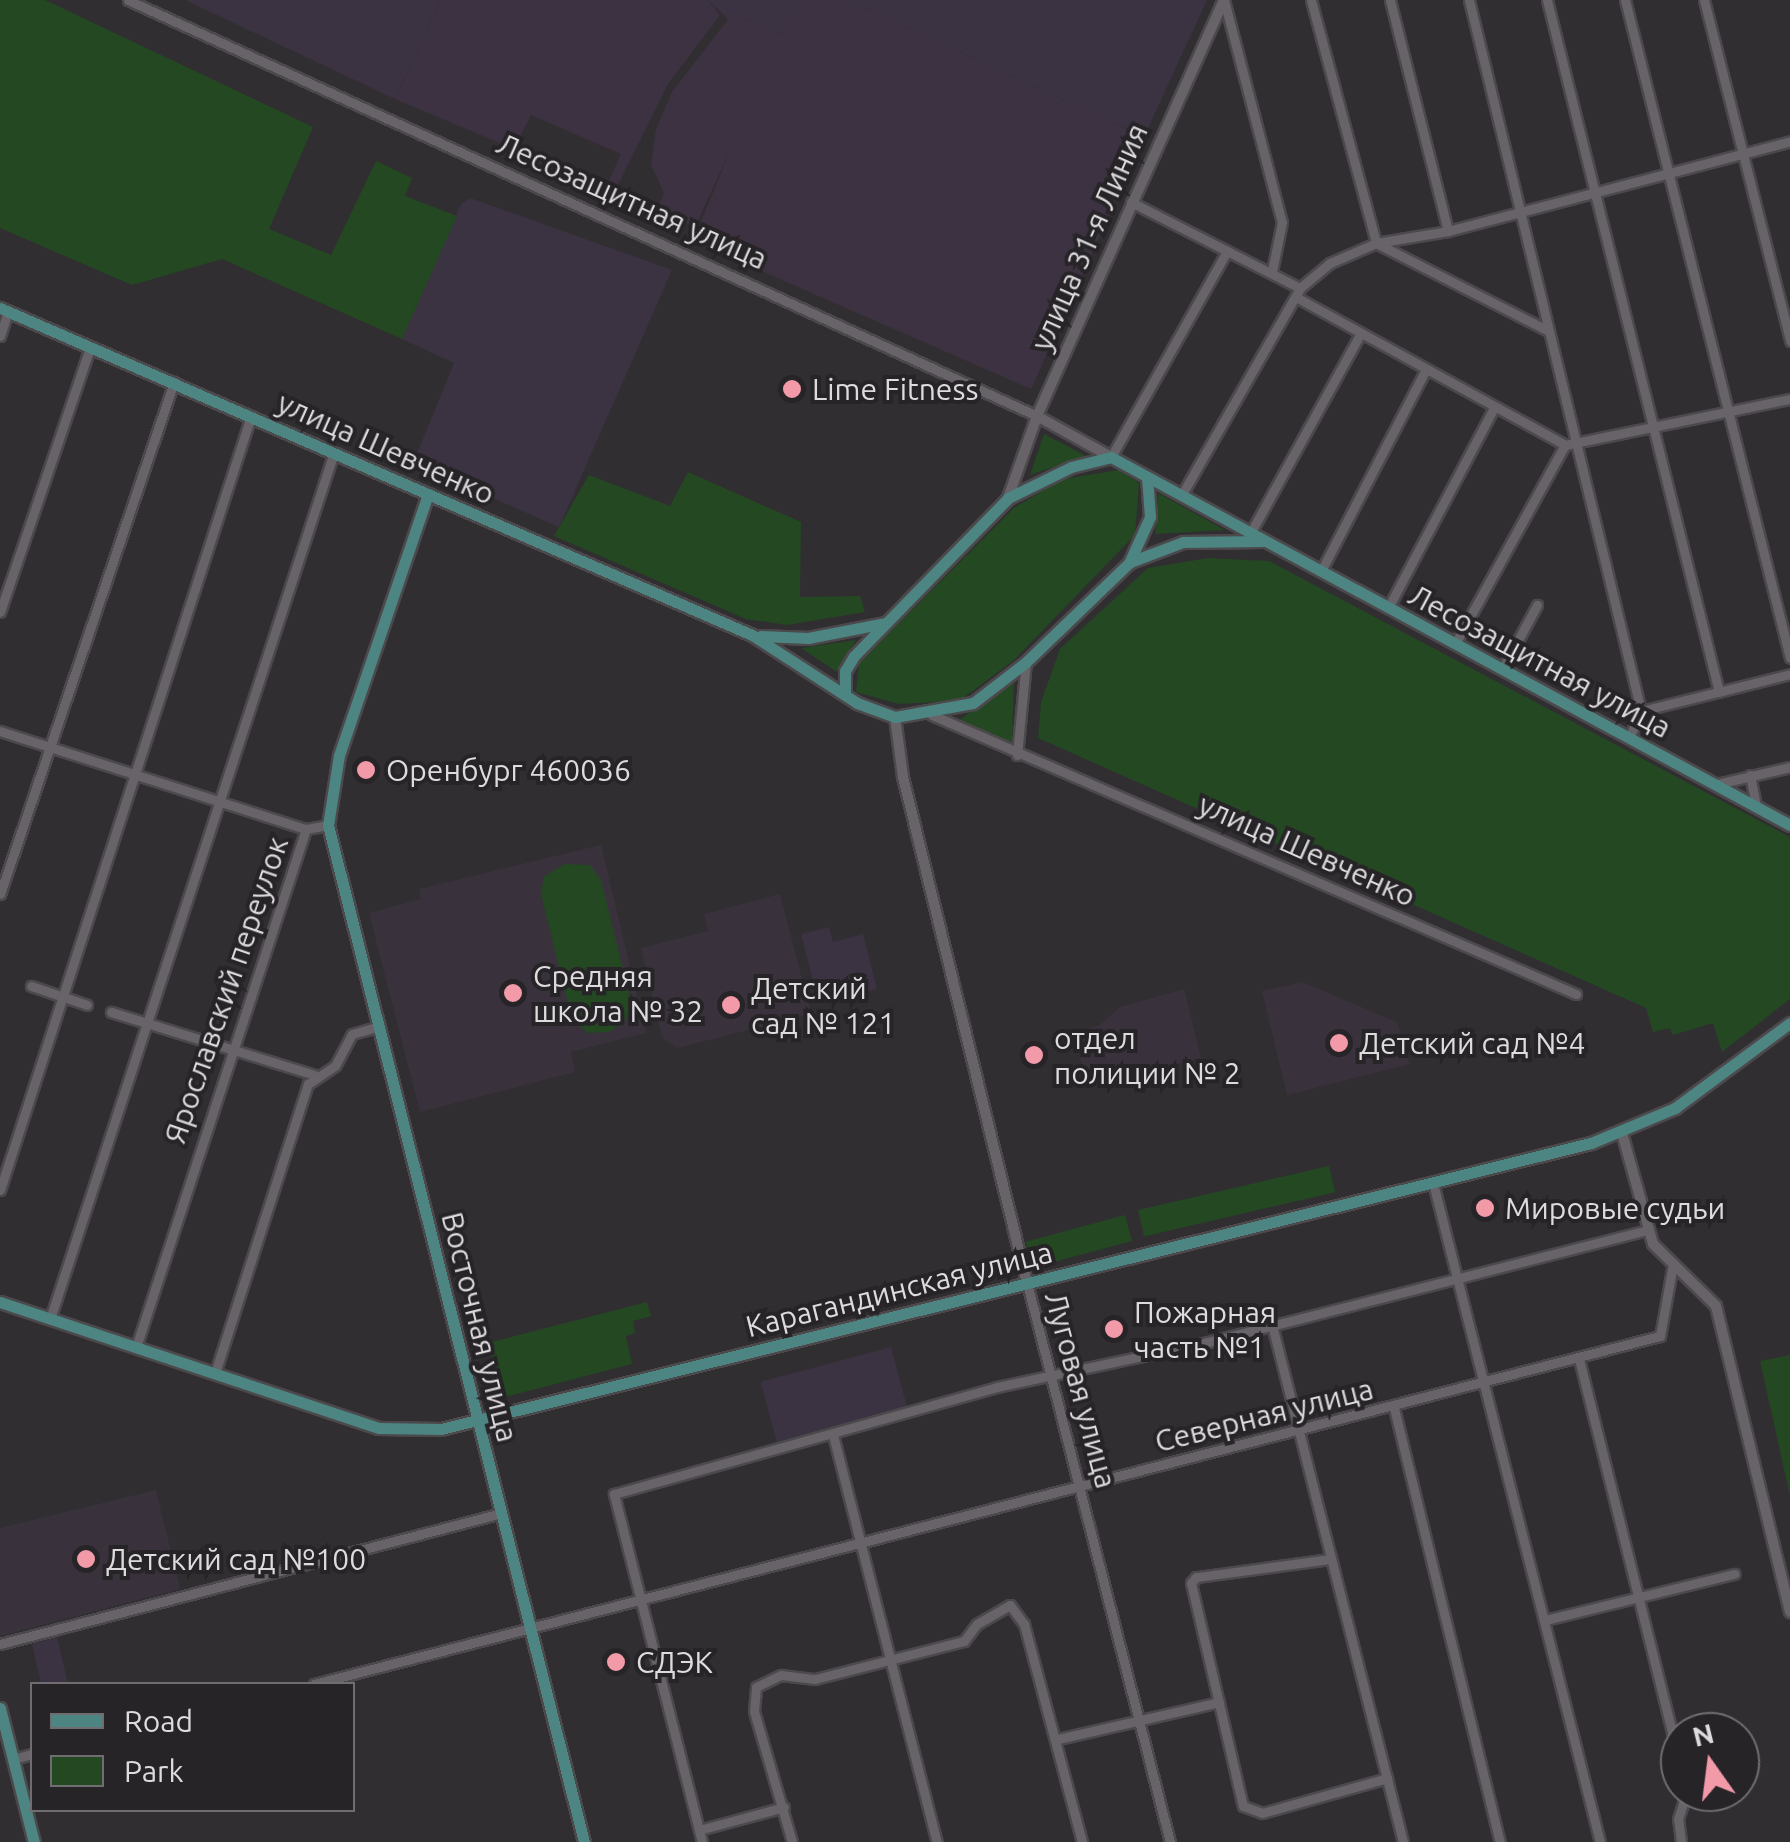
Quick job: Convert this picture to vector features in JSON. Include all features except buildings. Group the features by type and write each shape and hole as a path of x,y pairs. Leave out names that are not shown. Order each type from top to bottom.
{"main road":[{"name":"улица Шевченко","path":"4,310 752,636 845,692 895,716"},
{"name":"Лесозащитная улица","path":"1111,456 1790,825"},
{"path":"845,692 847,666 1008,498 1070,466 1111,456"},
{"path":"895,716 932,715 973,703 1026,662 1129,562 1150,517 1147,477"},
{"name":"Ярославский переулок","path":"328,825 339,755 428,494"},
{"name":"Лесозащитная улица","path":"1129,562 1183,542 1267,542"},
{"name":"улица Шевченко","path":"752,636 808,638 885,623"},
{"name":"Восточная улица","path":"328,825 584,1842"},
{"name":"Карагандинская улица","path":"0,1302 379,1428 417,1432 478,1421 1622,1133 1675,1108 1790,1023"},
{"path":"0,1708 34,1842"}],"street":[{"name":"Лесозащитная улица","path":"128,0 1037,416 1111,456"},
{"name":"улица 31-я Линия","path":"1008,498 1037,416 1224,0"},
{"path":"1224,0 1282,222 1272,271"},
{"path":"1311,0 1376,243 1547,330"},
{"path":"1390,0 1448,231"},
{"path":"1469,0 1547,330 1570,446 1641,712 1629,738"},
{"path":"1547,0 1720,692"},
{"path":"1626,0 1790,658"},
{"path":"1704,0 1790,342"},
{"path":"1181,496 1298,292 1330,263 1376,243 1448,231 1790,141"},
{"path":"1132,202 1225,255 1272,271 1359,336 1570,446 1654,432 1790,399"},
{"path":"1111,456 1225,255"},
{"path":"0,336 4,310"},
{"path":"1250,532 1359,336"},
{"path":"0,612 90,347"},
{"path":"1321,571 1425,371"},
{"path":"0,894 174,382"},
{"path":"1388,608 1494,408"},
{"path":"0,1190 250,416"},
{"path":"1454,644 1570,446"},
{"path":"50,1318 334,452"},
{"path":"1502,670 1538,604"},
{"path":"1017,755 1026,662"},
{"path":"1641,712 1790,674"},
{"name":"улица Шевченко","path":"932,715 1576,994"},
{"name":"Луговая улица","path":"895,716 902,777 1170,1842"},
{"path":"0,731 306,829"},
{"path":"1716,784 1790,767"},
{"path":"1750,775 1756,806"},
{"name":"Ярославский переулок","path":"136,1346 230,1050 306,829 328,825"},
{"path":"31,986 87,1005"},
{"path":"111,1012 314,1076 335,1066 352,1034 377,1027"},
{"path":"215,1372 314,1076"},
{"path":"1622,1133 1648,1230 1672,1269 1710,1294 1716,1306 1790,1612"},
{"path":"1434,1183 1600,1842"},
{"path":"702,1842 614,1494 1051,1376 1648,1230"},
{"name":"Северная улица","path":"322,1682 532,1632 861,1540 1486,1385 1660,1336 1672,1269"},
{"path":"1272,1325 1403,1842"},
{"path":"1579,1359 1666,1712"},
{"path":"1394,1408 1500,1842"},
{"path":"833,1436 936,1842"},
{"path":"0,1644 502,1513"},
{"path":"1330,1559 1196,1576 1191,1590 1219,1702 1249,1813 1386,1778"},
{"path":"1545,1620 1734,1574"},
{"path":"792,1842 754,1711 756,1688 781,1675 815,1678 893,1663 964,1641 1000,1608 1018,1609 1058,1739 1064,1787 1082,1842"},
{"path":"1058,1739 1219,1702"},
{"path":"13,1759 30,1755"},
{"path":"699,1830 784,1808"},
{"path":"1681,1812 1681,1842"}],"shaded area":[{"path":"185,0 441,0 395,99"},
{"path":"441,0 708,0 720,15 668,84 614,193 605,189 621,154 531,115 514,149 395,99"},
{"path":"708,0 799,0 782,35 733,13 730,21"},
{"path":"799,0 847,0 1144,137 1031,389 693,241 730,151 695,227 657,210 664,193 651,165 656,129 672,92 733,13 782,35"},
{"path":"847,0 1207,0 1144,137"},
{"path":"470,198 672,270 559,527 456,482 458,475 444,469 440,477 416,456 454,363 402,339 461,204"},
{"name":"Средняя школа № 32","path":"601,845 646,1033 571,1052 575,1072 420,1112 369,913 421,899 419,889"},
{"path":"780,894 811,1014 677,1048 662,1037 641,948 708,931 704,914"},
{"path":"829,927 833,942 863,934 877,989 819,1004 801,934"},
{"name":"Детский сад №4","path":"1302,982 1397,1022 1410,1064 1287,1095 1262,991"},
{"path":"1184,989 1201,1058 1087,1087 1075,1033 1100,1025 1120,1007"},
{"path":"891,1347 907,1407 777,1442 761,1382"},
{"name":"Детский сад №100","path":"156,1490 180,1589 0,1636 0,1528"},
{"path":"57,1637 68,1682 41,1682 32,1644"}],"green space":[{"path":"0,0 45,0 313,127 269,229 331,255 376,161 412,178 405,196 457,216 402,339 222,259 132,285 0,228"},
{"path":"1044,434 1086,456 1030,475"},
{"path":"1119,470 1139,483 1135,535 1013,661 959,701 899,704 856,692 859,663 1015,507 1063,479"},
{"path":"688,472 801,522 800,597 860,596 865,612 787,625 746,619 554,536 589,475 670,506"},
{"path":"1158,493 1225,530 1155,534"},
{"path":"1208,558 1269,561 1790,837 1790,999 1722,1052 1713,1023 1673,1035 1670,1028 1653,1032 1646,1008 1038,738 1041,702 1060,649 1148,568"},
{"path":"856,640 837,672 801,648"},
{"path":"1014,679 1012,746 958,721"},
{"path":"564,864 590,865 601,880 632,1006 625,1021 609,1032 588,1033 572,1020 541,894 544,877"},
{"path":"1329,1166 1335,1192 1144,1236 1138,1210"},
{"path":"1125,1215 1132,1241 1032,1268 1026,1242"},
{"path":"647,1302 651,1316 633,1321 635,1333 626,1336 632,1364 501,1398 488,1343"},
{"path":"1790,1355 1790,1496 1760,1361"}],"place":[{"name":"Lime Fitness","path":"792,389"},
{"name":"Оренбург 460036","path":"366,770"},
{"name":"Средняя школа № 32","path":"513,993"},
{"name":"Детский сад № 121","path":"731,1005"},
{"name":"Детский сад №4","path":"1339,1043"},
{"name":"отдел полиции № 2","path":"1034,1055"},
{"name":"Мировые судьи","path":"1485,1208"},
{"name":"Пожарная часть №1","path":"1114,1329"},
{"name":"Детский сад №100","path":"86,1559"},
{"name":"СДЭК","path":"616,1662"}]}
